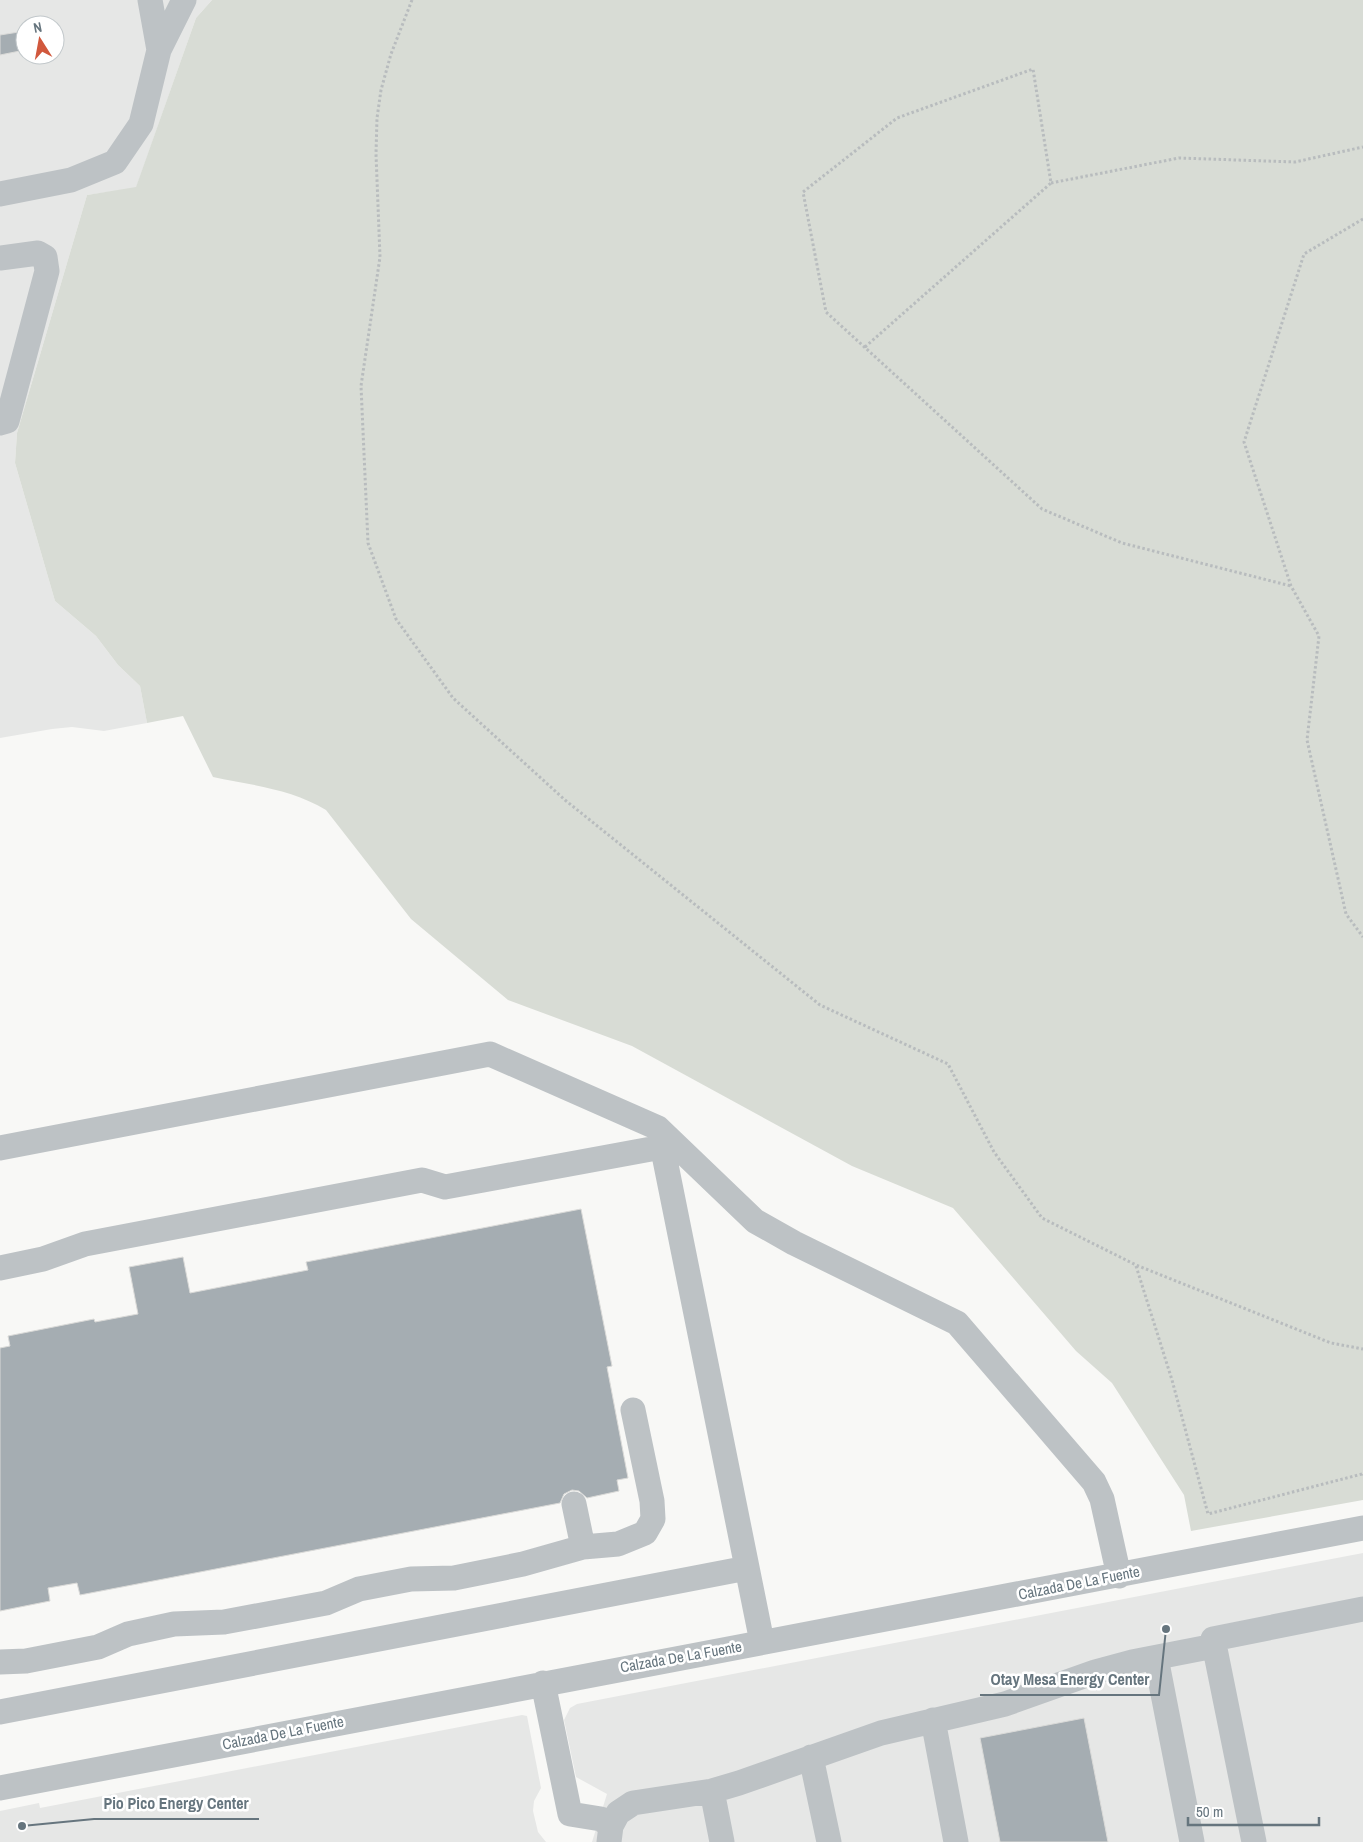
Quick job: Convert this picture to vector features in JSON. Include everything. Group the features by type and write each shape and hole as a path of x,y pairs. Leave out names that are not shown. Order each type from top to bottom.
{"street":[{"path":"150,0 159,50"},
{"path":"0,194 71,180 115,162 141,124 159,50 184,0"},
{"path":"0,258 38,253 45,257 47,271 7,422 0,423"},
{"path":"0,1148 490,1054 660,1137 755,1221 794,1243 957,1323 1094,1482 1102,1499 1119,1576"},
{"path":"0,1268 43,1259 85,1244 422,1180 445,1187 660,1137"},
{"path":"660,1137 762,1642"},
{"path":"0,1662 26,1661 98,1646 128,1634 174,1624 224,1622 326,1603 359,1589 411,1579 454,1578 471,1575 523,1564 583,1547 618,1544 645,1534 653,1519 652,1501 633,1410"},
{"path":"574,1504 583,1547"},
{"name":"Calzada De La Fuente","path":"0,1788 1363,1528"},
{"path":"0,1712 747,1568"},
{"path":"1254,1842 1212,1639 1363,1610"},
{"path":"610,1834 618,1813 633,1804 712,1790 739,1783 881,1733 1005,1704 1095,1672 1204,1648"},
{"path":"1156,1658 1192,1842"},
{"path":"543,1683 570,1814 601,1820 610,1834"},
{"path":"933,1720 956,1842"},
{"path":"811,1757 829,1842"},
{"path":"712,1790 722,1842"}],"path":[{"path":"412,0 391,54 377,118 376,154 380,257 361,386 368,543 396,619 453,698 565,800 820,1005 948,1064 994,1152 1042,1218 1136,1266 1331,1343 1363,1349"},
{"path":"1052,183 1032,69 897,118 803,192 826,312 1042,509 1122,543 1291,586"},
{"path":"865,347 1052,183 1178,158 1294,162 1363,148"},
{"path":"1363,219 1304,254 1244,442 1291,586 1319,636 1307,740 1346,914 1363,937"},
{"path":"1136,1266 1172,1380 1208,1514 1362,1474 1363,1472"}],"shaded area":[{"path":"0,0 212,0 196,18 136,188 87,195 17,433 15,463 55,601 96,636 118,665 140,686 147,723 104,731 72,727 0,738"},
{"path":"212,0 1363,0 1363,1500 1191,1531 1184,1495 1112,1383 1076,1351 953,1208 852,1166 632,1046 508,1000 411,919 326,810 285,792 213,777 183,716 147,723 140,686 118,665 96,636 55,601 15,463 17,433 87,195 136,187 196,18"},
{"path":"1363,1553 1363,1842 592,1842 607,1794 576,1777 564,1720 570,1708 577,1704"},
{"path":"522,1715 527,1716 541,1788 534,1801 533,1811 538,1832 546,1842 0,1842 0,1811 39,1803 40,1808"}],"building":[{"path":"15,33 15,52 0,55 0,35"},
{"path":"581,1209 612,1366 607,1367 628,1478 617,1480 619,1491 587,1498 579,1491 572,1490 564,1494 560,1503 80,1595 77,1583 48,1588 50,1601 0,1611 0,1348 10,1346 8,1336 94,1319 95,1322 138,1314 129,1267 183,1257 190,1293 308,1270 306,1262"},
{"path":"1084,1718 1108,1842 1000,1842 980,1738"}],"place":[{"name":"Otay Mesa Energy Center","path":"1166,1629"},
{"name":"Pio Pico Energy Center","path":"22,1826"}]}
